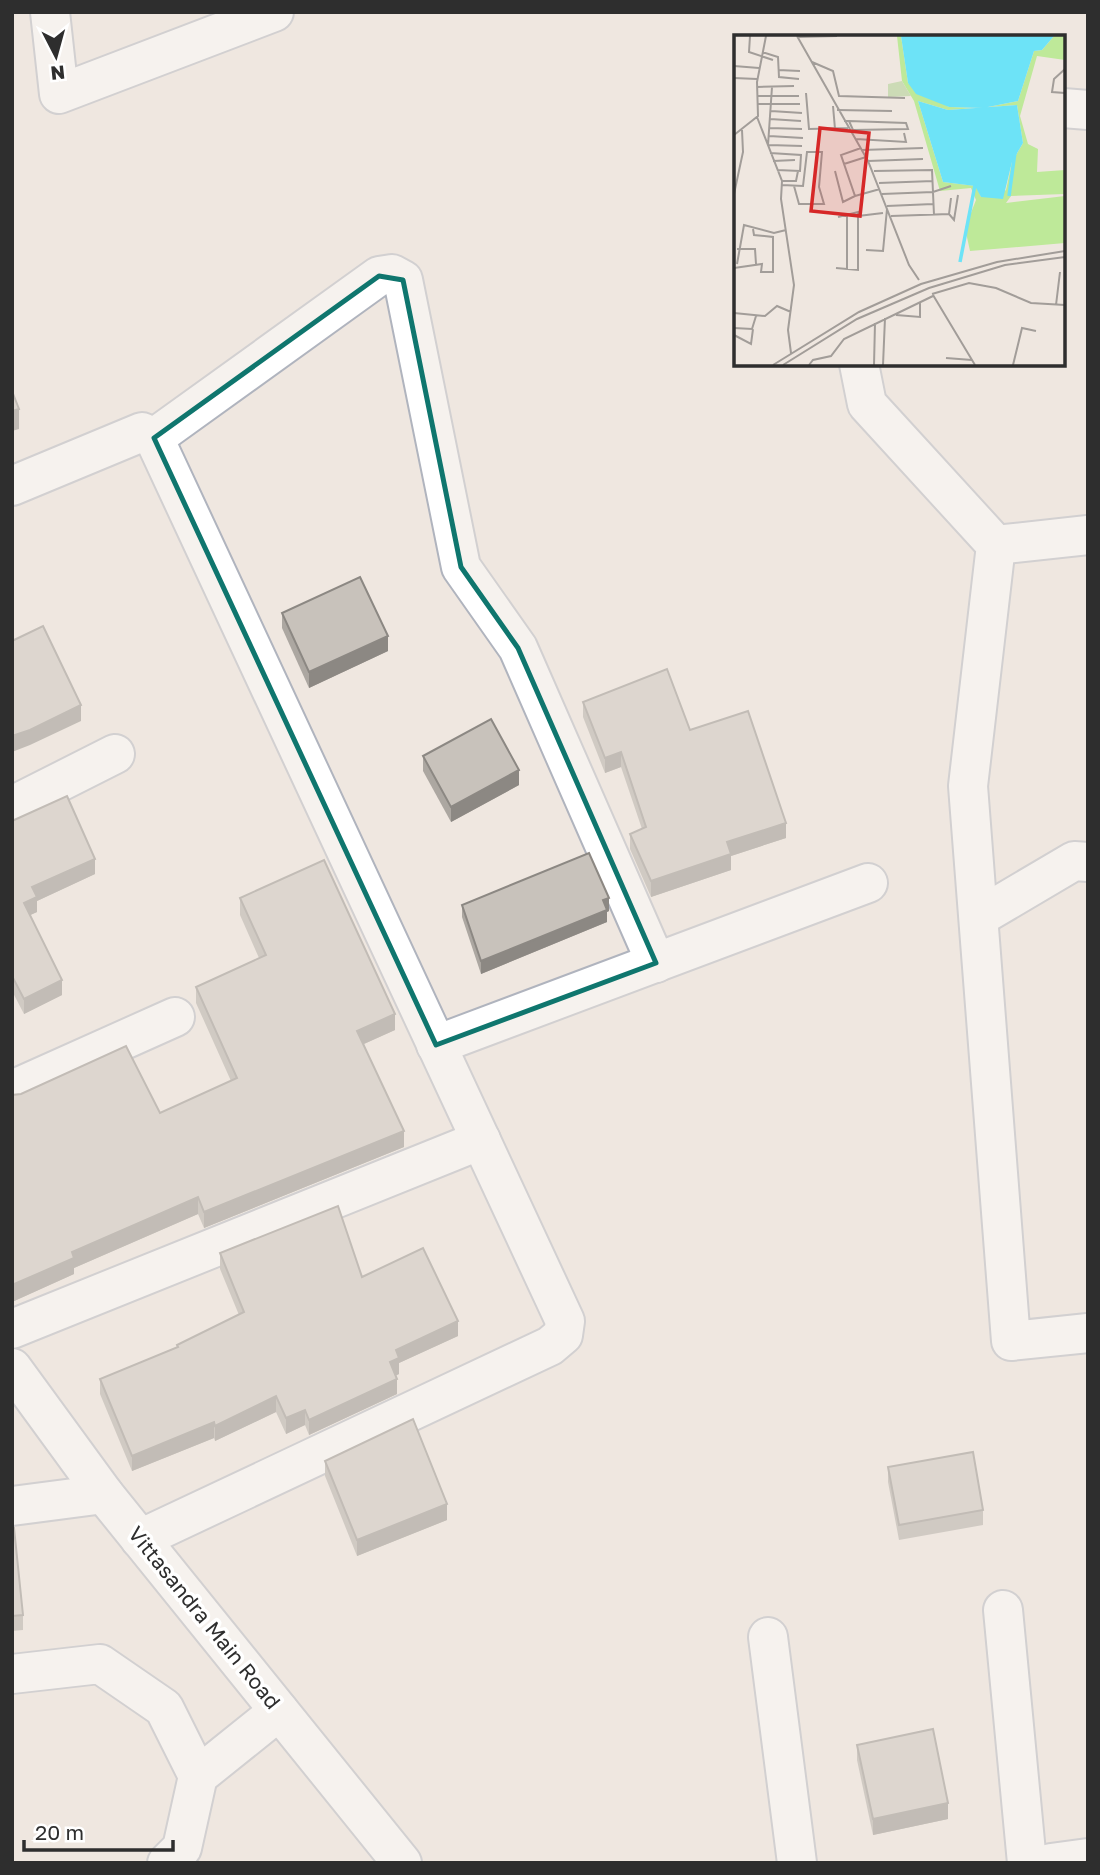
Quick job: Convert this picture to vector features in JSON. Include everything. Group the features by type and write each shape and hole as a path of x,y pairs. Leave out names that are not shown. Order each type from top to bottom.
{"street":[{"path":"50,12 59,94 274,12"},
{"path":"1065,108 1088,110"},
{"path":"154,438 379,275 392,274 403,281 461,567 518,648 656,963"},
{"path":"859,366 867,404 996,545 968,786 1011,1341 1088,1333"},
{"path":"12,486 142,432 154,438 565,1321 563,1335 550,1346 140,1539"},
{"path":"996,545 1088,535"},
{"path":"12,806 115,754"},
{"path":"979,917 1074,861 1088,862"},
{"path":"436,1045 868,883"},
{"path":"12,1090 175,1017"},
{"path":"12,1329 481,1140"},
{"name":"Vittasandra Main Road","path":"12,1368 104,1494 402,1863"},
{"path":"12,1506 104,1494"},
{"path":"1003,1610 1027,1863"},
{"path":"768,1637 797,1863"},
{"path":"12,1674 100,1664 164,1708 198,1776"},
{"path":"167,1863 182,1849 198,1776 279,1711"},
{"path":"1051,1863 1088,1858"}],"highlighted area":[{"path":"379,276 403,280 461,567 518,648 656,963 436,1045 154,438"}],"building":[{"path":"12,391 19,409 12,411"},
{"path":"360,577 388,636 309,672 282,613"},
{"path":"43,626 81,705 12,736 12,641"},
{"path":"667,669 690,730 748,711 786,823 727,842 731,854 651,881 630,834 646,827 621,752 605,758 583,702"},
{"path":"491,719 519,770 451,807 423,756"},
{"path":"67,796 95,859 32,887 37,897 24,903 62,980 24,999 12,976 12,821"},
{"path":"589,853 609,898 603,900 607,910 481,961 462,905"},
{"path":"324,860 395,1014 357,1031 404,1131 204,1212 198,1197 72,1252 74,1258 12,1285 12,1095 21,1094 126,1046 160,1113 237,1078 196,987 266,955 240,898"},
{"path":"338,1206 362,1277 423,1248 458,1321 396,1350 399,1358 390,1362 397,1379 309,1420 305,1410 286,1418 276,1396 215,1426 214,1422 132,1456 100,1379 178,1347 177,1345 244,1312 220,1253"},
{"path":"413,1419 447,1504 357,1540 325,1461"},
{"path":"973,1452 983,1510 899,1525 888,1467"},
{"path":"14,1528 23,1615 12,1616 12,1529"},
{"path":"933,1729 948,1803 873,1819 857,1745"}]}
